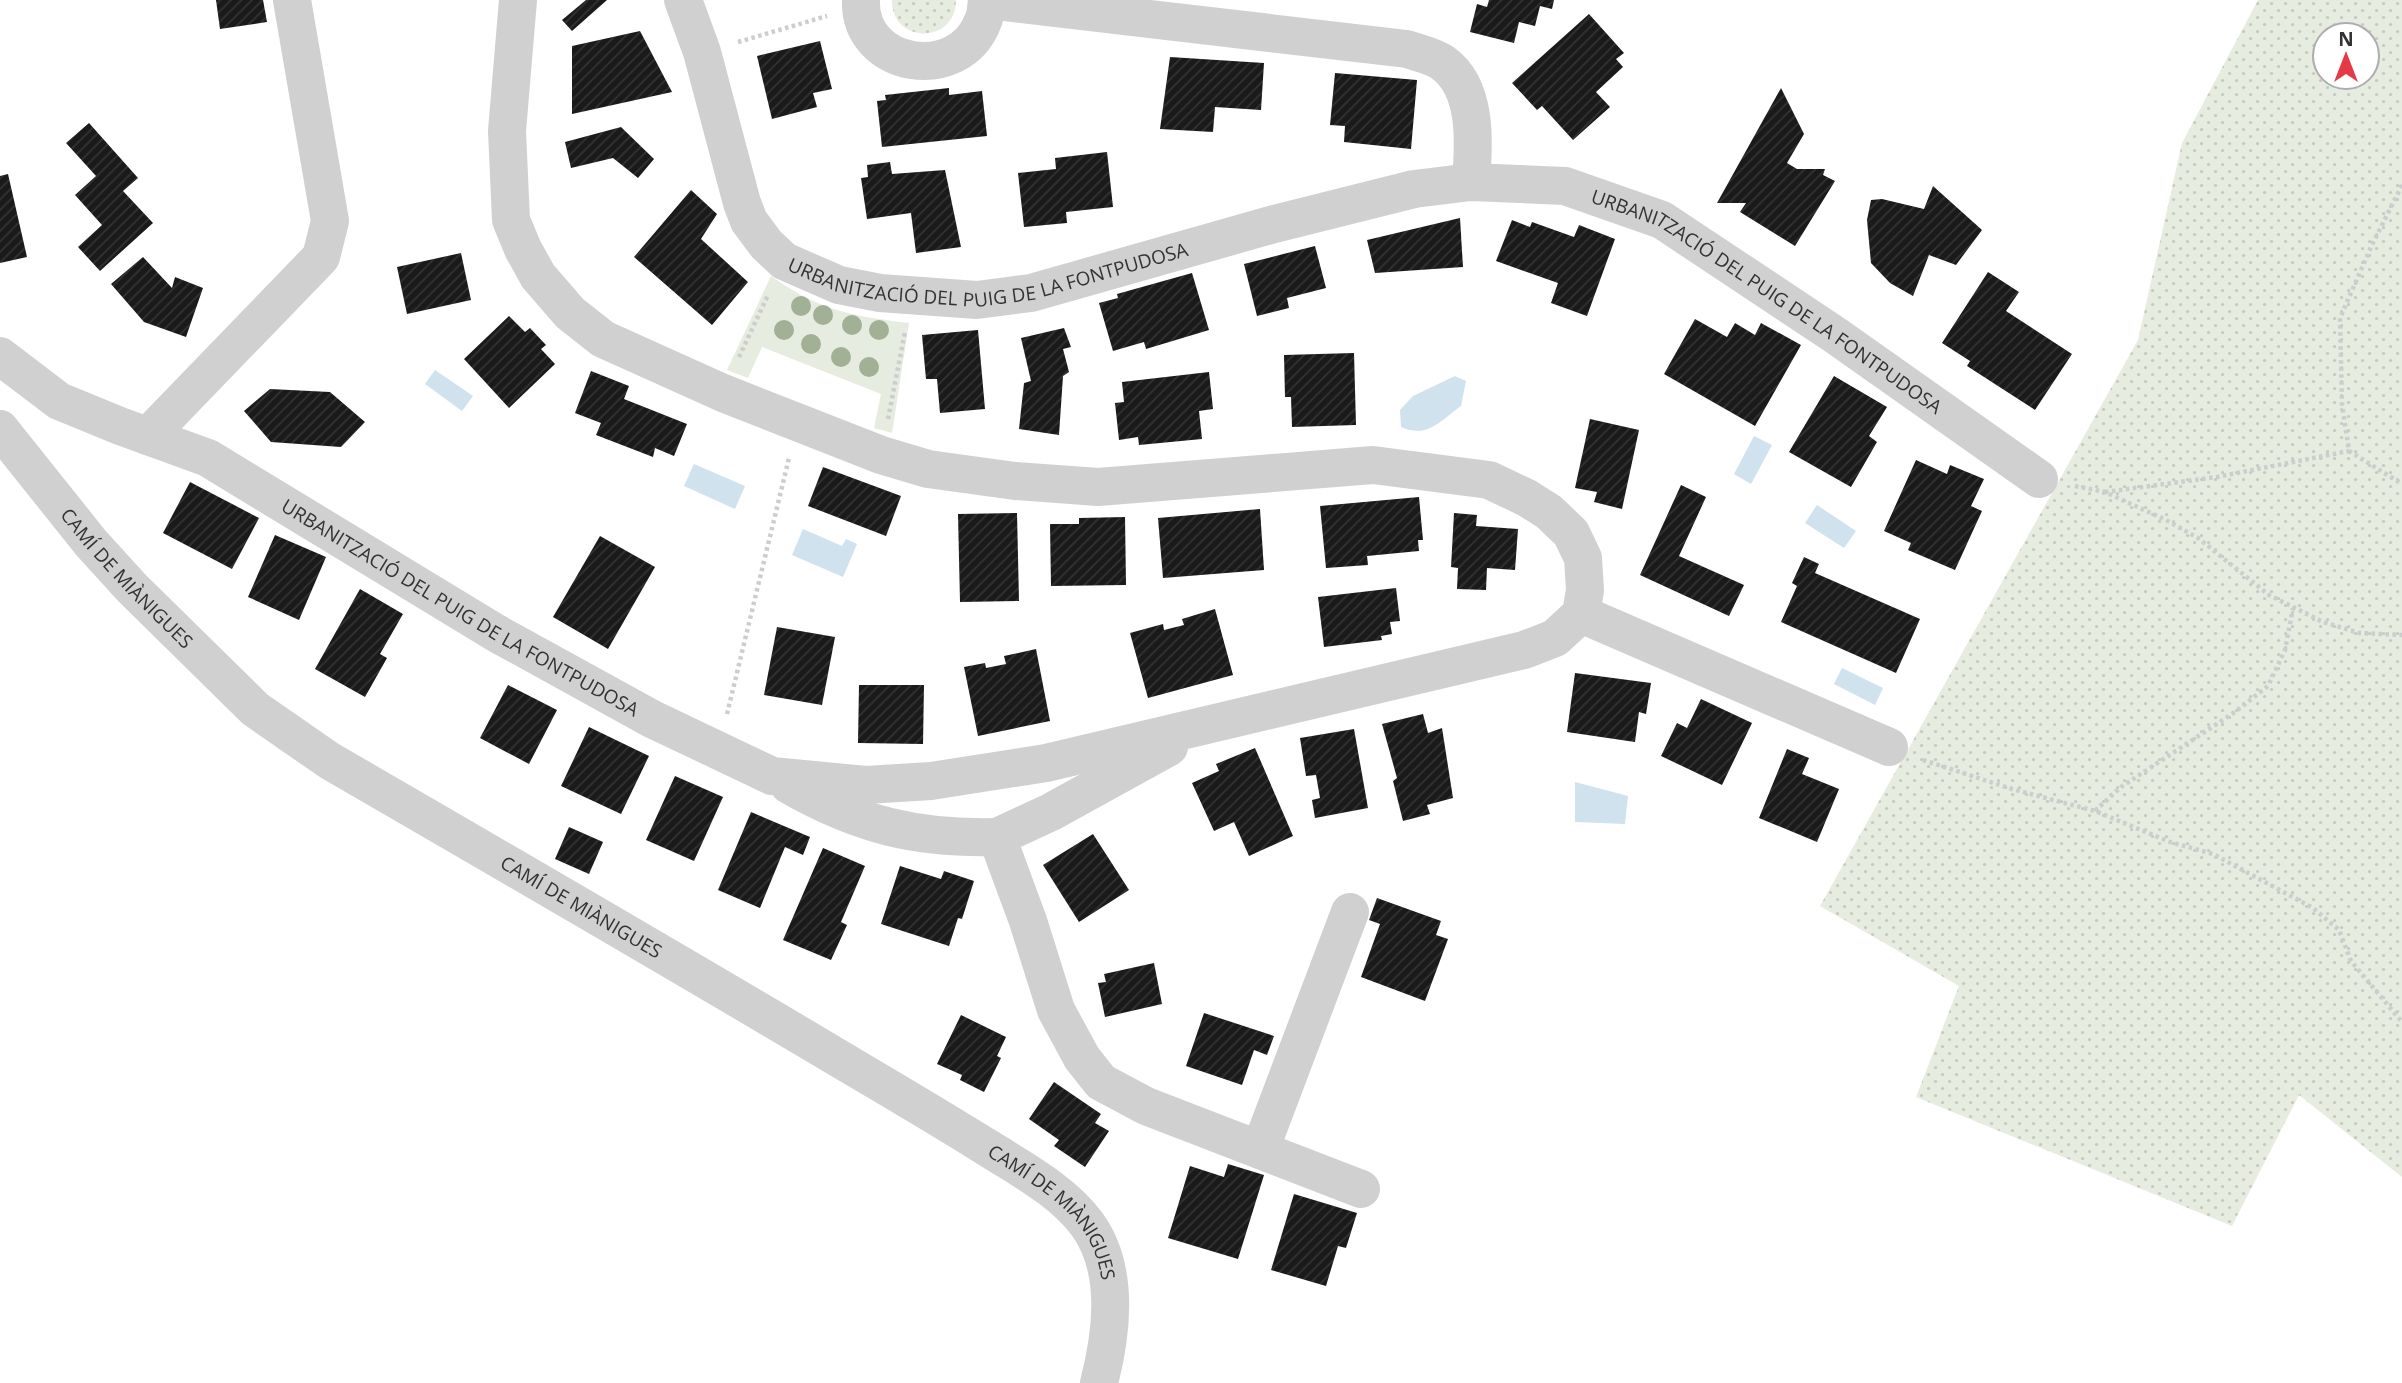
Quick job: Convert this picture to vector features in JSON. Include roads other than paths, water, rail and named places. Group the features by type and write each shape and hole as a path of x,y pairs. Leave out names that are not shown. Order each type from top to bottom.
{"street":[{"path":"148,436 321,257 330,221 292,0"},
{"path":"518,0 507,131 511,220 538,276 570,313 603,339 723,393 881,455 928,469 1015,481 1098,487 1374,465 1489,480 1549,512 1571,533 1583,558 1586,590 1581,614 1889,747"},
{"name":"URBANITZACIÓ DEL PUIG DE LA FONTPUDOSA","path":"683,0 702,52 749,221 783,261 839,285 880,293 977,299 1031,293 1287,221 1414,189 1471,182 1565,186 1662,220 1824,327 2039,479"},
{"path":"861,3 867,26 878,44 896,56 916,62 937,61 957,53 972,39 983,21 987,0 1407,49 1442,61 1460,80 1468,105 1474,151 1471,182"},
{"name":"URBANITZACIÓ DEL PUIG DE LA FONTPUDOSA","path":"0,356 59,401 208,458 496,632 652,719 812,798 874,825 958,838 997,837 1051,812 1208,726"},
{"name":"CAMÍ DE MIÀNIGUES","path":"0,429 91,543 132,588 237,692 288,734 772,1018 1050,1187 1088,1225 1104,1263 1110,1289 1110,1325 1099,1383"},
{"name":"URBANITZACIÓ DEL PUIG DE LA FONTPUDOSA","path":"772,776 866,785 931,781 1046,763 1524,650 1555,638 1581,614"},
{"path":"997,837 1028,921 1056,1010 1082,1059 1101,1082 1146,1106 1361,1189"},
{"path":"1260,1150 1350,912"}],"water":[{"path":"435,370 473,396 462,411 425,384"},
{"path":"1455,376 1466,381 1461,406 1427,429 1419,431 1401,427 1400,410 1413,396"},
{"path":"1754,436 1772,445 1751,484 1734,474"},
{"path":"694,464 745,486 735,509 684,486"},
{"path":"1817,505 1856,531 1844,548 1805,523"},
{"path":"803,529 842,546 846,539 857,544 843,577 792,555"},
{"path":"1842,668 1883,688 1875,705 1834,684"},
{"path":"1575,782 1628,796 1625,824 1575,822"}]}
